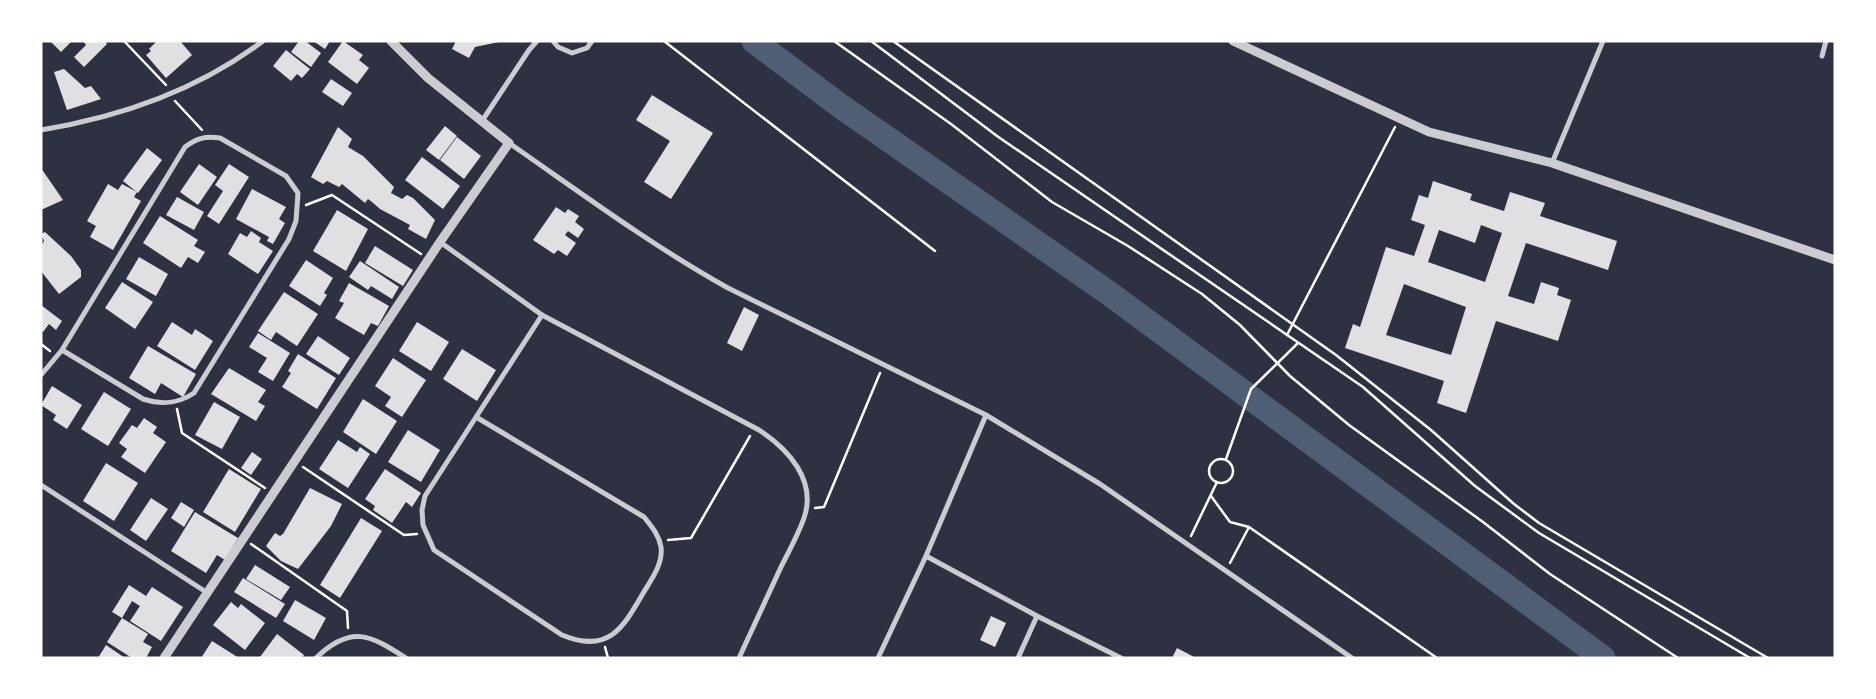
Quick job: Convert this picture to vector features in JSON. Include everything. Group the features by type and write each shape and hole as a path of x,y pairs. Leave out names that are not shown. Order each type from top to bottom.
{"street":[{"path":"41,130 102,118 172,94 243,56 263,41"},
{"path":"390,41 428,78 509,143 688,266 986,415 1100,484 1352,658"},
{"path":"482,121 537,41"},
{"path":"553,41 558,48 572,53 586,48 592,41"},
{"path":"1233,41 1429,132 1552,163 1835,260"},
{"path":"1552,163 1603,41"},
{"path":"1822,56 1826,41"},
{"path":"41,375 62,350 184,147 195,140 208,136 220,138 286,176 298,193 296,221 289,239 194,393 183,400 156,404 143,399 62,350"},
{"path":"164,658 428,259 509,143"},
{"path":"440,242 542,315 755,428 781,446 796,462 802,475 805,489 806,508 804,518 739,658"},
{"path":"476,417 644,517 656,531 660,561 656,571 622,628 612,636 592,641 576,640 562,634 434,550 426,534 422,510 425,496 476,417 542,315"},
{"path":"878,658 926,556 986,415"},
{"path":"41,485 206,592"},
{"path":"926,556 1037,616 1121,658"},
{"path":"1018,658 1037,616"},
{"path":"316,658 336,642 349,637 368,637 378,640 406,658"}],"path":[{"path":"124,41 208,136"},
{"path":"664,41 935,251"},
{"path":"834,41 951,124 1052,202 1128,246 1202,294 1240,325 1290,376 1349,425 1483,522 1550,574 1678,658"},
{"path":"871,41 997,136 1363,387 1475,486 1539,534 1750,658"},
{"path":"893,41 1336,354 1431,430 1514,504 1539,522 1768,658"},
{"path":"1287,335 1399,119"},
{"path":"297,209 332,195 428,259"},
{"path":"1226,459 1251,388 1298,344"},
{"path":"806,508 824,507 884,365"},
{"path":"176,402 182,434 272,493"},
{"path":"658,540 691,538 755,428"},
{"path":"1219,459 1226,459 1232,464 1234,472 1231,478 1224,482 1217,482 1211,477 1209,470 1212,463 1219,459"},
{"path":"294,460 404,535 426,534"},
{"path":"1187,544 1217,482"},
{"path":"1211,496 1230,522 1249,527 1437,658"},
{"path":"1226,571 1249,527"},
{"path":"242,538 347,611 349,637"}],"building":[{"path":"50,41 72,41 61,52"},
{"path":"83,41 105,41 107,44 84,67 74,57 86,45"},
{"path":"157,41 180,41 192,55 166,78 146,55"},
{"path":"299,41 305,41 321,53 311,67 291,52"},
{"path":"313,41 330,41 325,49"},
{"path":"343,41 363,55 359,60 369,68 357,84 328,62"},
{"path":"456,41 499,42 475,47 469,58 452,49"},
{"path":"286,50 310,69 302,78 297,74 291,81 273,66"},
{"path":"64,69 85,88 91,86 101,99 67,110 54,72"},
{"path":"331,79 352,93 343,106 322,92"},
{"path":"652,95 713,133 671,199 644,182 670,141 636,120"},
{"path":"445,126 457,136 439,160 426,150"},
{"path":"338,127 352,139 348,147 363,156 394,187 391,193 402,199 407,195 413,198 435,220 426,239 408,229 410,225 380,209 368,199 365,203 342,184 339,187 327,181 323,184 311,177"},
{"path":"457,137 481,156 464,179 440,160"},
{"path":"147,148 162,160 138,193 123,181"},
{"path":"422,157 460,186 443,209 405,180"},
{"path":"199,164 217,177 198,205 180,192"},
{"path":"229,164 249,177 219,224 207,216 223,191 215,185"},
{"path":"41,168 63,200 41,210"},
{"path":"1433,181 1472,194 1470,200 1504,211 1510,192 1545,203 1540,216 1617,241 1608,270 1526,243 1508,296 1534,304 1541,282 1559,288 1557,295 1571,300 1558,341 1496,321 1466,413 1437,403 1444,381 1345,348 1353,324 1360,327 1386,247 1414,256 1425,225 1411,220 1419,195 1428,198","holes":["1481,225 1502,233 1485,282 1428,262 1439,230 1475,243","1404,284 1466,307 1451,355 1386,335"]},
{"path":"108,184 118,190 122,184 137,192 134,197 141,201 113,250 90,237 96,226 87,221"},
{"path":"252,189 286,207 279,219 285,223 273,244 267,241 269,237 236,219"},
{"path":"177,197 204,212 194,230 166,215"},
{"path":"556,207 565,213 568,209 579,216 575,222 584,229 578,238 568,231 565,235 576,243 567,256 558,250 554,254 533,240"},
{"path":"337,210 368,229 346,271 313,251"},
{"path":"160,216 198,240 194,246 205,252 198,263 188,257 181,268 143,243"},
{"path":"251,231 261,238 259,242 273,251 258,274 228,254 240,233 247,237"},
{"path":"45,232 71,256 81,270 81,277 59,294 41,271 41,246 44,241 41,234"},
{"path":"375,246 413,270 403,286 365,263"},
{"path":"139,257 168,274 156,296 126,279"},
{"path":"306,260 333,278 324,293 327,295 320,306 289,286"},
{"path":"360,261 399,287 392,299 371,286 368,290 349,277"},
{"path":"122,282 153,302 135,329 105,308"},
{"path":"349,283 389,306 378,326 371,323 364,335 335,318 344,303 339,301"},
{"path":"284,292 318,314 297,346 276,332 271,340 258,331"},
{"path":"41,305 62,321 56,330 49,324 43,332 41,330"},
{"path":"744,307 759,315 742,351 727,343"},
{"path":"172,322 192,335 195,329 213,341 195,370 157,346"},
{"path":"417,322 449,342 431,371 399,351"},
{"path":"258,333 290,353 273,381 258,372 267,358 249,347"},
{"path":"318,336 350,358 339,375 306,354"},
{"path":"148,346 196,374 183,397 161,383 155,394 129,378"},
{"path":"462,349 496,370 477,401 443,379"},
{"path":"298,354 336,378 317,409 282,387 291,373 288,371"},
{"path":"393,358 426,380 402,417 385,406 391,397 375,386"},
{"path":"229,368 266,390 258,402 265,406 256,421 211,394"},
{"path":"52,386 82,405 67,429 53,420 56,415 41,405"},
{"path":"104,392 131,409 108,446 81,429"},
{"path":"363,399 397,421 376,454 343,432"},
{"path":"214,402 240,417 222,449 195,435"},
{"path":"144,418 157,427 153,433 166,442 145,473 121,457 127,449 119,443 132,425 137,428"},
{"path":"408,430 440,450 421,482 388,462"},
{"path":"338,440 357,452 360,447 370,454 348,488 319,469"},
{"path":"252,452 262,459 251,475 241,468"},
{"path":"106,463 138,483 114,521 83,501"},
{"path":"229,469 261,489 235,532 203,512"},
{"path":"385,469 421,493 412,507 406,502 392,523 373,510 375,506 365,499"},
{"path":"310,488 342,504 331,526 298,569 281,561 266,546 275,533 280,536 283,534"},
{"path":"151,498 168,509 146,541 130,530"},
{"path":"181,502 194,510 184,527 171,518"},
{"path":"195,512 238,538 225,560 217,555 206,573 171,551"},
{"path":"361,518 382,531 340,598 320,585"},
{"path":"255,565 290,587 281,600 246,579"},
{"path":"243,578 285,604 276,618 234,592"},
{"path":"129,585 146,596 152,587 183,607 161,641 130,621 140,606 132,601 122,618 112,612"},
{"path":"295,600 326,618 314,640 283,621"},
{"path":"231,602 238,608 241,604 265,623 245,650 213,625"},
{"path":"991,616 1006,623 995,647 980,640"},
{"path":"122,618 148,634 143,642 152,647 146,658 132,658 107,642"},
{"path":"277,634 304,655 302,658 260,657"},
{"path":"212,641 239,658 201,658"},
{"path":"106,645 125,658 98,658"},
{"path":"1177,648 1196,658 1172,658"}],"waterway":[{"path":"754,41 839,105 1110,294 1603,658"}]}
